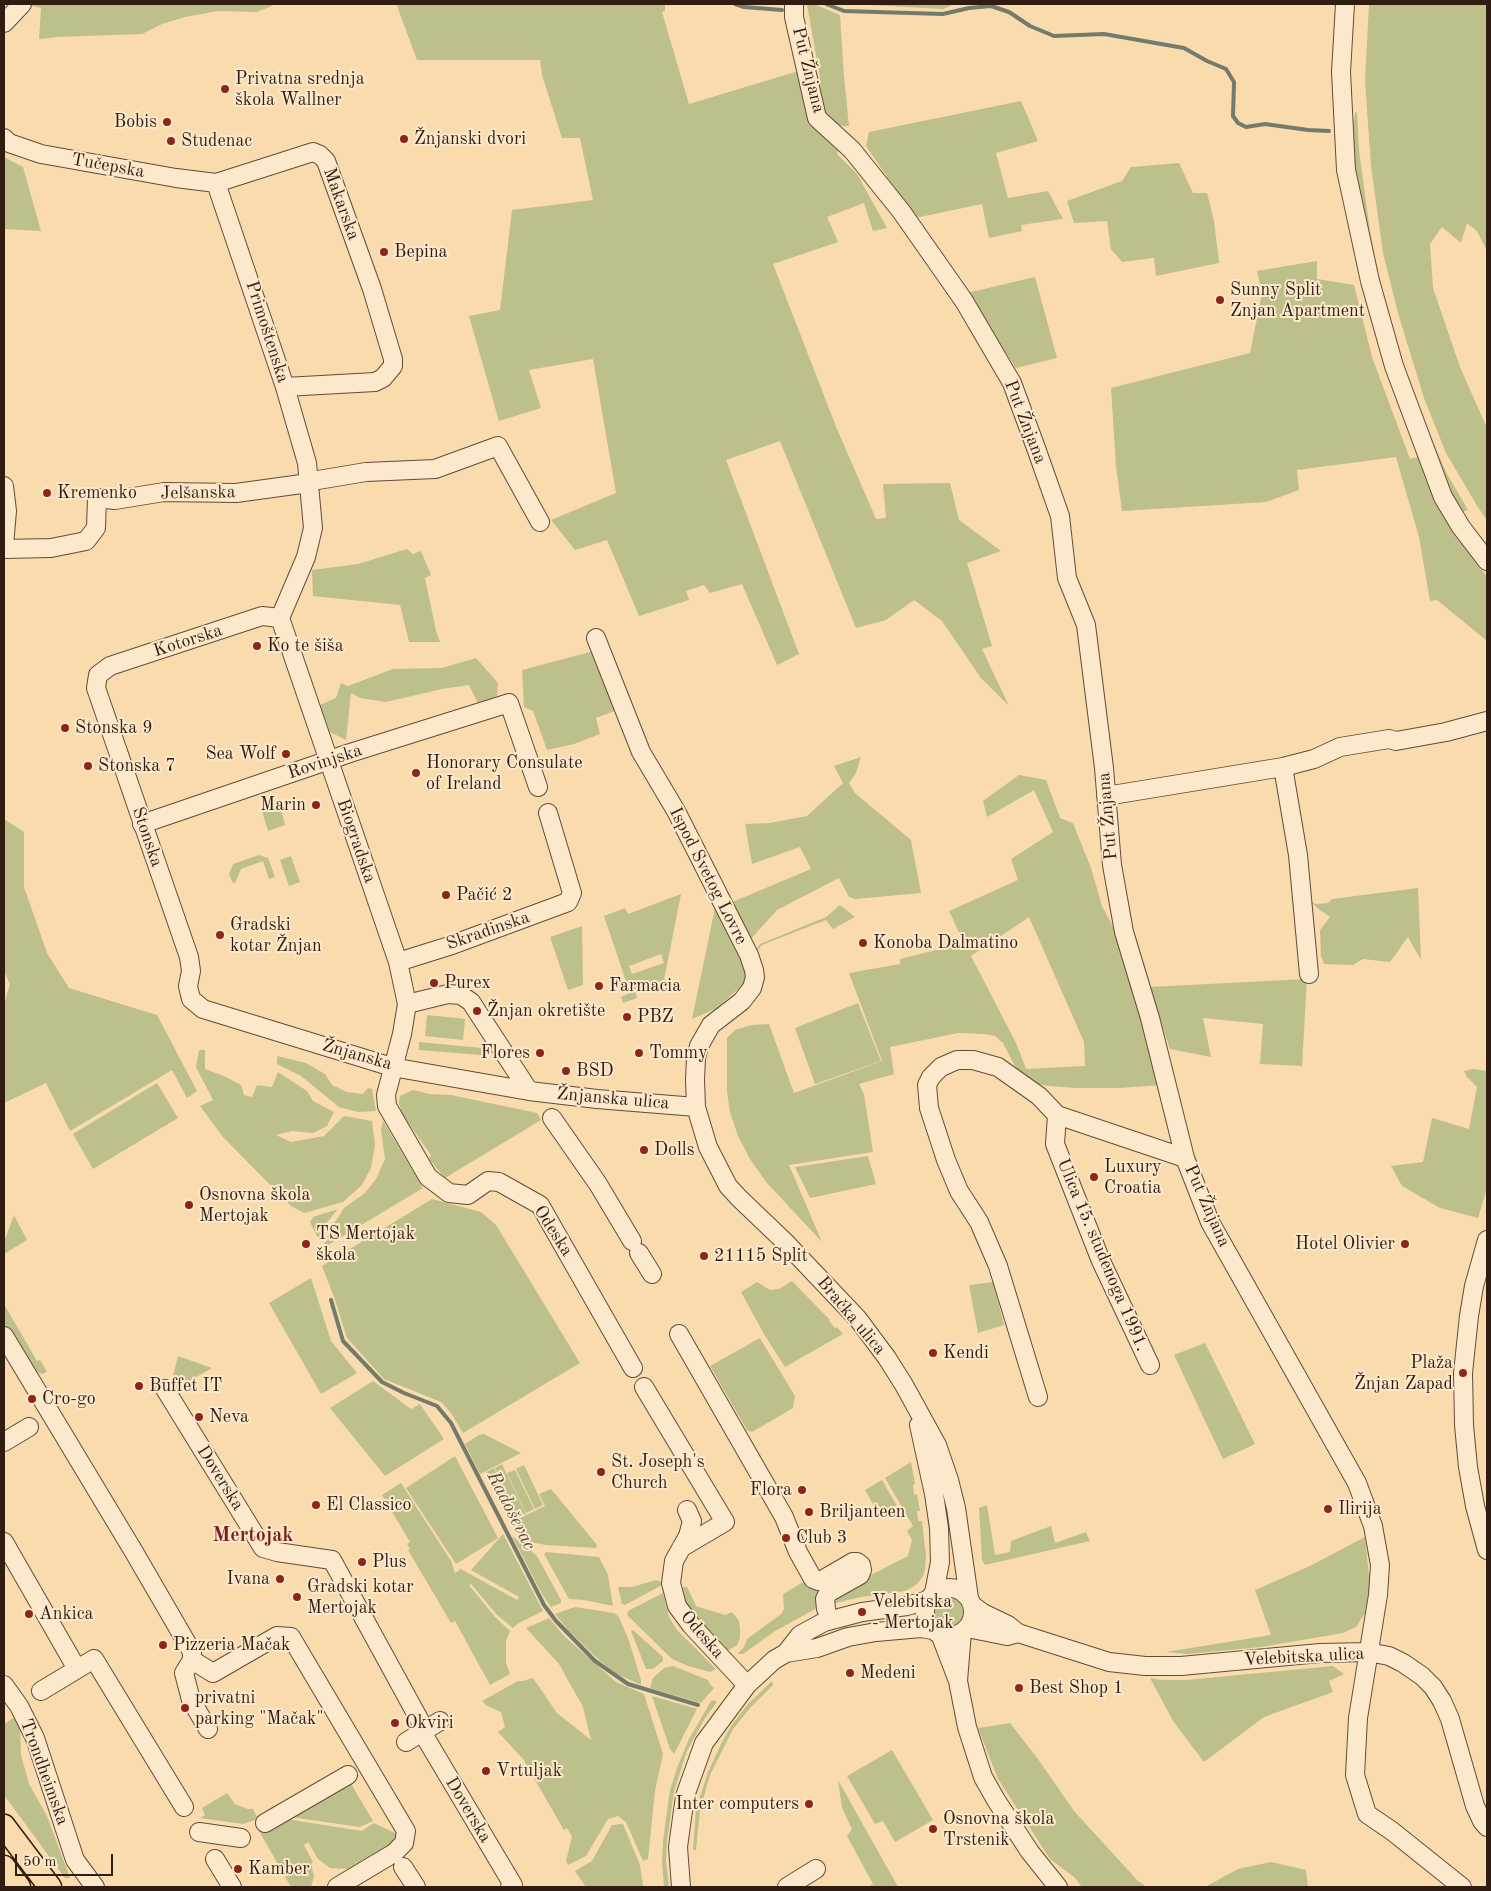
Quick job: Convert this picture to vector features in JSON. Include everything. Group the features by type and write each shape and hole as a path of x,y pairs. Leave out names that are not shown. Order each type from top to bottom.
{"main road":[{"path":"4,1826 50,1887"},
{"path":"4,1867 19,1887"}],"street":[{"path":"4,23 22,4"},
{"name":"Put Žnjana","path":"794,4 794,18 817,118 852,150 902,211 964,301 1012,383 1060,516 1067,578 1086,625 1112,865 1124,932 1148,1009 1185,1158 1210,1222 1357,1483 1372,1526 1380,1565 1378,1595 1358,1718 1356,1775 1367,1814 1392,1831 1462,1887"},
{"path":"1345,4 1342,72 1346,170 1370,281 1394,366 1444,497 1461,527 1487,561"},
{"name":"Tučepska","path":"4,138 9,143 41,154 176,178 216,183"},
{"name":"Makarska","path":"216,183 313,152 320,155 326,161 372,289 393,359 393,366 389,372 375,382 285,388"},
{"name":"Primoštenska","path":"216,183 285,388 307,463 313,528 306,557 280,618"},
{"path":"309,483 366,472 435,468 498,446 540,522"},
{"name":"Jelšanska","path":"4,547 51,548 86,541 96,528 97,498 115,500 164,492 236,493 309,483"},
{"path":"4,486 7,512 4,547"},
{"name":"Kotorska","path":"98,675 110,666 262,616 280,618"},
{"name":"Biogradska","path":"280,618 398,962 407,1004 402,1034 392,1067"},
{"name":"Ispod Svetog Lovre","path":"596,638 641,752 676,811 749,955 754,970 755,977 752,988 742,1001 711,1025 699,1046 695,1073 696,1106"},
{"name":"Stonska","path":"98,675 96,688 189,957 191,971 188,986 191,999"},
{"name":"Rovinjska","path":"142,824 328,761 509,704 538,787"},
{"path":"1106,796 1283,767 1314,759 1340,747 1388,740 1396,741 1487,722"},
{"path":"1283,767 1298,855 1308,974"},
{"name":"Skradinska","path":"398,962 449,946 568,902 572,893 548,813"},
{"path":"407,1004 448,994 461,995 472,1002 530,1091"},
{"name":"Žnjanska","path":"191,999 203,1009 392,1067 530,1091"},
{"path":"1038,1397 998,1266 979,1222 959,1191 946,1160 929,1108 927,1085 931,1076 941,1067 957,1060 973,1060 998,1067 1040,1096 1057,1115 1185,1158"},
{"name":"Odeska","path":"392,1067 386,1095 387,1106 428,1177 449,1193 468,1195 488,1181 499,1182 540,1205 633,1368"},
{"name":"Žnjanska ulica","path":"530,1091 597,1099 696,1106"},
{"name":"Bračka ulica","path":"696,1106 708,1147 728,1186 858,1319 887,1358 937,1445 951,1486 956,1508 970,1602"},
{"name":"Ulica 15. studenoga 1991.","path":"1057,1115 1055,1144 1101,1261 1150,1365"},
{"path":"552,1118 598,1184 652,1274"},
{"path":"1487,1240 1474,1286 1463,1373 1464,1425 1468,1467 1475,1506 1487,1550"},
{"path":"679,1334 784,1517 798,1552 813,1579 822,1580 852,1562 857,1562 861,1566 860,1575 828,1592 825,1599 826,1609"},
{"path":"4,1336 192,1652 192,1660 184,1673 191,1700 208,1729"},
{"path":"644,1387 725,1522 681,1548"},
{"name":"Doverska","path":"165,1389 263,1548 277,1552 332,1560 429,1728 513,1885 510,1887"},
{"name":"Bračka ulica","path":"916,1410 934,1494 939,1528 940,1562 931,1597"},
{"path":"4,1442 30,1427"},
{"name":"Odeska","path":"687,1510 692,1521 688,1536 674,1561 671,1583 677,1606 691,1625 748,1685"},
{"path":"4,1542 77,1669"},
{"path":"681,1887 678,1847 685,1796 704,1743 748,1685 774,1660 786,1652 800,1635 824,1622 862,1612 906,1606 931,1597 941,1589 957,1589 970,1602 972,1618 964,1630 958,1682"},
{"path":"931,1597 925,1608 925,1616 928,1624 936,1632 958,1682 967,1727 983,1777 1024,1844 1058,1887"},
{"name":"Velebitska ulica","path":"970,1602 1018,1633 1109,1662 1146,1666 1181,1666 1320,1653 1368,1652 1389,1656 1422,1676 1433,1687 1442,1701 1450,1719 1475,1806 1487,1827"},
{"path":"786,1652 817,1648 848,1637 876,1632 921,1628 947,1636 964,1630"},
{"name":"Velebitska ulica","path":"964,1630 1007,1636 1018,1633"},
{"path":"192,1660 213,1673 277,1636 291,1637 406,1831 404,1843 394,1853 338,1887"},
{"name":"Trondheimska","path":"41,1691 94,1659 184,1807"},
{"name":"Trondheimska","path":"4,1685 19,1706 35,1738 75,1860 95,1887"},
{"path":"406,1742 429,1728"},
{"path":"265,1823 348,1775"},
{"path":"200,1832 241,1838"},
{"path":"215,1859 232,1887"},
{"path":"403,1867 416,1887"},
{"path":"787,1887 816,1869"}],"green space":[{"path":"29,4 271,4 272,6 257,12 218,11 185,17 162,24 142,34 39,39 41,8"},
{"path":"400,4 665,4 665,11 662,12 689,104 802,70 815,130 825,131 839,143 837,154 857,174 887,228 873,231 864,203 827,217 838,242 773,264 837,429 876,519 886,518 883,484 950,483 959,520 1001,551 967,563 992,646 982,649 1009,706 981,678 942,621 914,600 886,620 856,628 780,441 726,460 799,654 777,665 742,584 710,593 704,585 686,591 689,600 639,616 607,540 575,550 551,520 616,493 593,359 529,370 541,408 499,421 469,316 500,310 512,210 593,200 580,138 562,138 542,75 540,60 417,60 397,6"},
{"path":"814,4 840,15 849,126 831,123 820,107 820,77 807,5"},
{"path":"851,4 950,4 951,6 943,9"},
{"path":"1369,4 1487,4 1487,251 1477,231 1467,223 1461,243 1442,227 1430,244 1433,288 1460,367 1487,428 1487,520 1446,453 1424,398 1398,313 1383,253 1371,166 1365,81"},
{"path":"1021,101 1038,141 996,153 1008,198 1048,191 1063,219 1021,225 1022,231 989,238 982,204 915,218 866,146 869,132"},
{"path":"1357,112 1359,150 1370,231 1389,317 1414,398 1446,472 1468,510 1459,513 1447,489 1394,344 1354,174 1352,136 1355,113"},
{"path":"4,157 23,167 41,231 4,229"},
{"path":"1179,163 1193,193 1207,193 1214,221 1219,263 1156,276 1154,258 1122,262 1111,249 1107,221 1074,223 1067,201 1122,181 1131,167"},
{"path":"1317,261 1317,279 1354,285 1372,357 1410,459 1418,457 1435,502 1450,527 1487,577 1487,641 1437,600 1430,601 1419,537 1396,457 1297,470 1299,490 1266,502 1122,511 1116,466 1111,388 1250,353 1262,293 1257,271"},
{"path":"1035,277 1057,358 1016,368 967,293"},
{"path":"407,549 413,554 421,551 431,575 425,578 440,642 409,642 400,605 313,596 312,570 358,564"},
{"path":"594,651 617,710 596,718 600,734 574,744 547,750 533,711 524,707 522,670"},
{"path":"476,658 498,683 497,696 478,703 469,685 386,702 360,698 351,693 346,740 330,732 320,705 336,698 341,683 348,686 393,669 442,668"},
{"path":"861,757 856,773 849,783 855,793 911,840 921,893 855,899 849,897 839,878 777,910 748,942 730,903 811,869 800,847 752,864 745,824 770,823 807,816 843,783 834,766"},
{"path":"1019,775 1046,780 1060,818 1073,823 1091,868 1102,906 1117,934 1162,1085 1120,1088 1076,1088 1032,1083 1018,1072 1003,1043 995,1036 984,1034 958,1033 890,1047 894,1074 859,1084 864,1094 873,1152 789,1165 822,1242 767,1183 750,1159 738,1136 730,1112 727,1092 727,1038 735,1030 751,1025 769,1024 794,1093 882,1061 849,973 900,964 900,959 964,943 949,911 1018,880 1011,859 1053,832 1034,790 987,817 983,801","holes":["1029,917 1084,1042 1085,1066 1026,1069 1016,1043 971,956"]},
{"path":"277,803 280,805 285,825 268,831 262,811 263,808"},
{"path":"4,819 24,832 24,887 47,953 69,988 157,1015 197,1091 187,1098 172,1070 70,1131 46,1083 4,1103 4,1004 10,984 4,971"},
{"path":"259,855 268,858 275,877 269,879 263,861 241,869 235,883 233,883 229,874 233,864"},
{"path":"291,856 300,882 289,886 280,860"},
{"path":"1418,888 1421,960 1408,937 1390,962 1363,959 1353,965 1324,964 1321,956 1320,930 1330,917 1317,908 1310,900 1315,904 1328,903 1332,899"},
{"path":"681,894 664,980 635,990 637,998 623,1003 621,997 630,993 604,916 625,908 628,914","holes":["661,954 664,963 632,974 629,966"]},
{"path":"716,903 750,974 744,984 715,1009 692,1019"},
{"path":"840,905 855,917 833,929 826,920 762,945 757,951 760,967 755,951 760,944 826,917"},
{"path":"582,926 583,985 568,990 550,937"},
{"path":"1307,979 1302,1066 1260,1064 1263,1024 1203,1018 1211,1057 1170,1049 1149,987"},
{"path":"858,1003 881,1061 815,1084 795,1028"},
{"path":"427,1015 465,1019 463,1040 425,1036"},
{"path":"419,1042 482,1048 481,1055 419,1050"},
{"path":"199,1050 205,1050 205,1069 241,1085 244,1095 252,1097 257,1085 272,1087 278,1072 307,1091 313,1101 334,1112 327,1126 313,1133 292,1131 276,1135 291,1142 324,1136 344,1116 372,1121 375,1145 371,1168 362,1185 343,1202 304,1213 291,1206 223,1137 200,1106 213,1100 196,1067"},
{"path":"277,1056 306,1063 325,1074 332,1085 347,1092 363,1094 368,1088 372,1089 376,1111 358,1112 339,1107 301,1076 277,1064"},
{"path":"1474,1069 1487,1071 1487,1188 1478,1218 1440,1208 1402,1186 1391,1166 1423,1162 1432,1118 1469,1129 1477,1087 1464,1071"},
{"path":"157,1083 178,1118 93,1169 73,1134"},
{"path":"413,1090 430,1094 451,1095 537,1113 541,1120 445,1178 429,1159 431,1155 402,1114 399,1103 400,1096"},
{"path":"383,1121 423,1188 323,1248 330,1230 344,1208 365,1193 376,1179 385,1159 381,1130"},
{"path":"868,1156 876,1184 810,1198 795,1167"},
{"path":"432,1199 481,1212 496,1225 580,1363 463,1433 451,1413 441,1402 384,1379 347,1338 322,1266"},
{"path":"338,1209 325,1225 320,1242 310,1222 313,1217"},
{"path":"14,1215 27,1240 4,1254 4,1242"},
{"path":"311,1278 331,1341 357,1373 321,1394 269,1303"},
{"path":"792,1281 830,1320 835,1328 837,1327 843,1334 785,1367 741,1292 757,1282 770,1290 779,1289"},
{"path":"993,1282 1004,1325 978,1333 969,1285"},
{"path":"4,1304 37,1361 40,1360 47,1372 42,1374 35,1371 28,1362 4,1323"},
{"path":"760,1338 795,1396 793,1408 752,1432 747,1430 710,1366"},
{"path":"1205,1343 1255,1444 1223,1459 1174,1355"},
{"path":"178,1356 212,1368 177,1388 172,1380"},
{"path":"373,1381 411,1409 420,1404 444,1439 385,1476 330,1408"},
{"path":"484,1434 521,1453 480,1474 465,1444"},
{"path":"455,1456 498,1538 456,1564 406,1488"},
{"path":"911,1462 915,1484 913,1485 914,1495 917,1494 920,1511 917,1511 918,1521 922,1521 926,1556 925,1570 922,1578 916,1585 905,1591 861,1597 831,1604 832,1595 864,1581 871,1575 908,1556 912,1540 907,1531 913,1526 885,1478"},
{"path":"502,1464 526,1514 510,1521 486,1472 494,1468 509,1499 495,1468"},
{"path":"524,1465 543,1505 535,1509 516,1469"},
{"path":"515,1470 534,1509 526,1513 507,1473"},
{"path":"882,1480 897,1506 880,1516 865,1490"},
{"path":"401,1483 451,1561 455,1573 460,1570 459,1568 517,1600 519,1597 471,1570 503,1534 543,1611 517,1624 513,1628 497,1615 471,1584 469,1585 495,1617 510,1631 506,1641 506,1663 510,1674 490,1685 455,1621 451,1623 408,1550 410,1549 407,1544 410,1542 382,1495"},
{"path":"551,1489 597,1545 596,1548 546,1545 530,1542 512,1522 545,1506 539,1494"},
{"path":"987,1505 995,1555 1010,1552 1011,1541 1051,1526 1055,1543 1086,1532 1090,1541 985,1565 982,1560 979,1508"},
{"path":"512,1536 537,1556 561,1603 551,1607 542,1594"},
{"path":"1365,1537 1370,1586 1365,1613 1356,1627 1343,1633 1261,1647 1188,1654 1166,1652 1271,1635 1255,1590 1310,1566"},
{"path":"546,1552 599,1557 608,1575 613,1606 569,1599 544,1554"},
{"path":"656,1580 661,1582 662,1585 625,1605 622,1604 618,1587 632,1587"},
{"path":"805,1581 822,1588 821,1606 775,1631 743,1654 737,1654 744,1647 747,1639 781,1614 784,1609 783,1594"},
{"path":"683,1587 687,1587 696,1606 725,1615 732,1612 739,1621 740,1638 737,1645 727,1651 696,1619 686,1603"},
{"path":"663,1593 669,1617 677,1630 716,1669 710,1672 672,1659 627,1615 628,1611"},
{"path":"949,1598 959,1602 963,1612 959,1622 949,1626 939,1622 935,1612 939,1602"},
{"path":"575,1607 614,1613 619,1617 629,1641 641,1685 617,1674 600,1661 569,1631 555,1614"},
{"path":"549,1618 564,1636 616,1682 644,1694 663,1754 655,1791 648,1859 643,1861 626,1822 618,1816 608,1819 586,1856 568,1865 566,1861 572,1837 567,1828 564,1830 523,1759 498,1732 505,1727 501,1712 487,1706 482,1701 518,1681 533,1678 557,1713 591,1740 583,1707 559,1664 526,1628"},
{"path":"633,1630 663,1657 663,1661 653,1669 646,1669 631,1631"},
{"path":"673,1666 708,1680 714,1688 701,1703 650,1688 653,1678 664,1668"},
{"path":"1333,1666 1344,1674 1329,1681 1333,1692 1264,1717 1204,1762 1173,1721 1150,1678 1186,1680"},
{"path":"772,1681 773,1685 733,1729 710,1775 700,1810 696,1850 693,1850 696,1809 708,1772 721,1744 731,1726 748,1704"},
{"path":"652,1696 697,1709 674,1754 670,1749"},
{"path":"711,1701 717,1702 705,1718 687,1751 674,1791 667,1841 666,1861 669,1887 664,1887 663,1841 670,1790 689,1739"},
{"path":"15,1717 20,1730 21,1755 29,1784 47,1816 70,1878 65,1878 4,1795 4,1724"},
{"path":"1010,1723 1074,1811 1138,1881 1147,1887 1082,1887 1074,1877 1050,1859 998,1779 978,1728"},
{"path":"892,1750 933,1820 895,1842 883,1821 875,1824 847,1776"},
{"path":"347,1777 373,1821 360,1827 290,1817"},
{"path":"838,1780 898,1887 867,1887 873,1884 847,1836 852,1829 842,1808"},
{"path":"227,1793 235,1804 253,1809 258,1819 243,1824 200,1818 205,1815 202,1808"},
{"path":"286,1819 362,1831 374,1823 397,1834 394,1842 348,1869 330,1868 318,1859 308,1842 304,1845 313,1862 311,1864 314,1876 311,1887 291,1887 259,1831"},
{"path":"623,1824 640,1865 643,1886 586,1887 575,1871 592,1861 612,1825"},
{"path":"1271,1862 1306,1870 1308,1887 1205,1887 1238,1869"}],"waterway":[{"path":"735,4 744,7 782,10"},
{"path":"826,4 844,11 943,14 969,8 991,6 1009,12 1030,26 1054,36 1104,34 1184,48 1226,69 1234,82 1233,116 1238,123 1246,127 1265,124 1329,131"},
{"name":"Radoševac","path":"331,1300 343,1341 382,1382 437,1406 451,1423 544,1605 556,1621 595,1661 628,1684 698,1705"}],"place":[{"name":"Privatna srednja škola Wallner","path":"225,89"},
{"name":"Bobis","path":"167,122"},
{"name":"Žnjanski dvori","path":"404,139"},
{"name":"Studenac","path":"171,141"},
{"name":"Bepina","path":"384,252"},
{"name":"Sunny Split Znjan Apartment","path":"1220,300"},
{"name":"Kremenko","path":"47,493"},
{"name":"Ko te šiša","path":"257,646"},
{"name":"Stonska 9","path":"65,728"},
{"name":"Sea Wolf","path":"286,754"},
{"name":"Stonska 7","path":"88,766"},
{"name":"Honorary Consulate of Ireland","path":"416,773"},
{"name":"Marin","path":"316,805"},
{"name":"Pačić 2","path":"446,895"},
{"name":"Gradski kotar Žnjan","path":"220,935"},
{"name":"Konoba Dalmatino","path":"863,943"},
{"name":"Purex","path":"434,983"},
{"name":"Farmacia","path":"599,986"},
{"name":"Žnjan okretište","path":"477,1011"},
{"name":"PBZ","path":"627,1017"},
{"name":"Flores","path":"540,1053"},
{"name":"Tommy","path":"639,1053"},
{"name":"BSD","path":"566,1071"},
{"name":"Dolls","path":"644,1150"},
{"name":"Luxury Croatia","path":"1094,1177"},
{"name":"Osnovna škola Mertojak","path":"189,1205"},
{"name":"TS Mertojak škola","path":"306,1244"},
{"name":"Hotel Olivier","path":"1405,1244"},
{"name":"21115 Split","path":"704,1256"},
{"name":"Kendi","path":"933,1353"},
{"name":"Plaža Žnjan Zapad","path":"1463,1373"},
{"name":"Buffet IT","path":"139,1386"},
{"name":"Cro-go","path":"32,1399"},
{"name":"Neva","path":"199,1417"},
{"name":"St. Joseph's Church","path":"601,1472"},
{"name":"Flora","path":"802,1490"},
{"name":"El Classico","path":"316,1505"},
{"name":"Ilirija","path":"1328,1509"},
{"name":"Briljanteen","path":"809,1512"},
{"name":"Club 3","path":"786,1538"},
{"name":"Plus","path":"362,1562"},
{"name":"Ivana","path":"280,1579"},
{"name":"Gradski kotar Mertojak","path":"297,1597"},
{"name":"Velebitska - Mertojak","path":"862,1612"},
{"name":"Ankica","path":"29,1614"},
{"name":"Pizzeria Mačak","path":"163,1645"},
{"name":"Medeni","path":"850,1673"},
{"name":"Best Shop 1","path":"1019,1688"},
{"name":"privatni parking \"Mačak\"","path":"185,1708"},
{"name":"Okviri","path":"395,1723"},
{"name":"Vrtuljak","path":"486,1771"},
{"name":"Inter computers","path":"809,1804"},
{"name":"Osnovna škola Trstenik","path":"933,1829"},
{"name":"Kamber","path":"238,1869"}],"district":[{"name":"Mertojak","path":"253,1536"}]}
